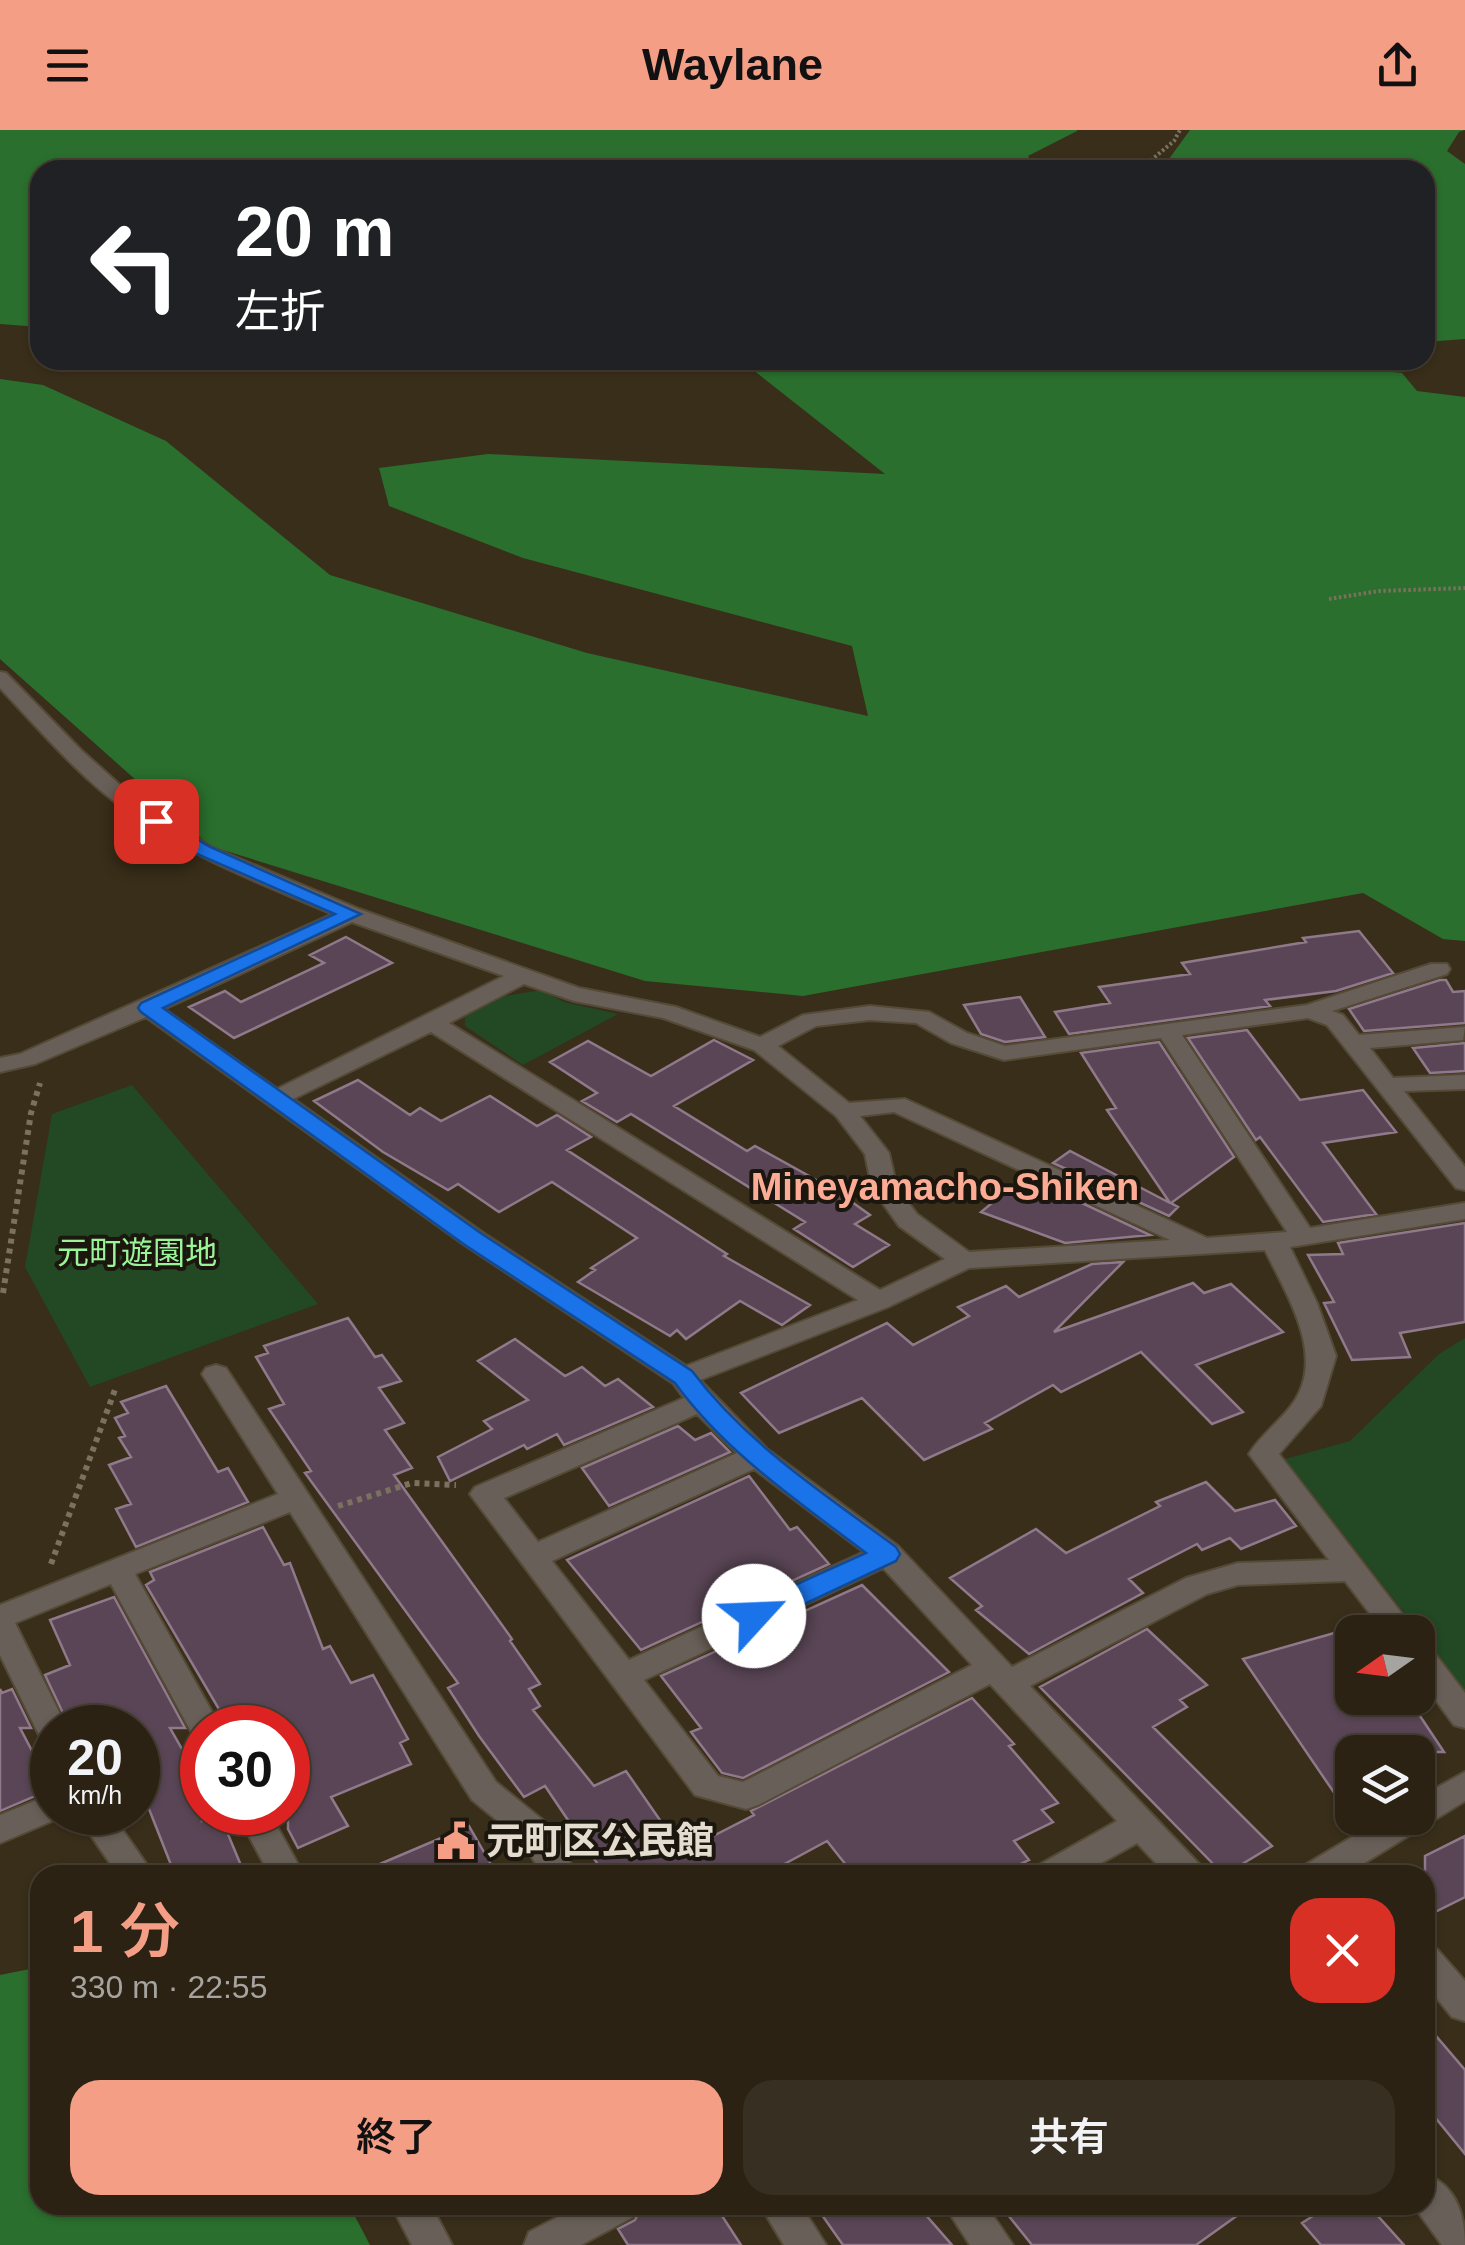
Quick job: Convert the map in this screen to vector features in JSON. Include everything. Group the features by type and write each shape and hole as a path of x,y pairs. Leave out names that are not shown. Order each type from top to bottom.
{"street":[{"path":"0,676 74,754 132,806 204,850 352,914 574,994 668,1012 762,1045 844,1111 877,1154 886,1188 908,1220 964,1260"},
{"path":"0,1065 148,1008 352,914"},
{"path":"762,1045 811,1020 870,1013 921,1017 958,1038 1004,1053 1310,1011 1439,969"},
{"path":"275,1099 524,975"},
{"path":"148,1008 474,1240 692,1389 757,1456 887,1554 1179,1865"},
{"path":"1310,1011 1335,1020 1465,1183"},
{"path":"432,1023 879,1301"},
{"path":"1168,1032 1288,1239 1322,1356 1307,1406 1263,1454 1388,1615"},
{"path":"1354,1043 1463,1033"},
{"path":"1387,1085 1465,1082"},
{"path":"844,1111 897,1104 1199,1244"},
{"path":"1353,1570 1238,1574 1198,1586 746,1796 708,1786 485,1494 692,1389 964,1260 1288,1239 1465,1210"},
{"path":"216,1374 484,1791 532,1830 554,1865"},
{"path":"532,1558 757,1456"},
{"path":"40,1705 0,1620 118,1570 302,1507"},
{"path":"621,1677 887,1554"},
{"path":"118,1570 192,1705"},
{"path":"1435,1676 1465,1716"},
{"path":"1435,1803 1465,1784"},
{"path":"0,1830 30,1817"},
{"path":"1069,1865 1141,1824"},
{"path":"108,1835 130,1865"},
{"path":"265,1835 281,1865"},
{"path":"1344,1865 1387,1835"},
{"path":"1435,1971 1465,2006"},
{"path":"1435,2204 1465,2244"},
{"path":"416,2215 434,2245"},
{"path":"542,2245 599,2215"},
{"path":"785,2215 807,2245"},
{"path":"971,2215 994,2245"}],"path":[{"path":"1151,160 1174,141 1180,130"},
{"path":"1328,599 1397,588 1465,588"},
{"path":"3,1293 30,1113 52,1048"},
{"path":"54,1595 50,1564 116,1387"},
{"path":"302,1507 444,1481 485,1494"}],"green space":[{"path":"0,130 1077,130 1028,156 1031,160 30,160 30,326 0,324"},
{"path":"1190,130 1465,130 1459,132 1447,151 1465,164 1465,339 1435,341 1435,160 1168,160"},
{"path":"753,370 1374,370 1402,373 1417,391 1465,397 1465,941 1443,939 1363,893 803,996 645,981 210,846 0,659 0,379 43,385 166,441 330,575 587,653 868,716 852,646 523,558 389,506 379,468 488,454 885,474"},
{"path":"541,990 564,1002 618,1014 523,1065 465,1026 465,1017 505,996"},
{"name":"元町遊園地","path":"132,1085 318,1304 90,1387 25,1267 52,1114"},
{"path":"1465,1338 1465,1691 1435,1652 1435,1615 1406,1615 1285,1459 1350,1441 1439,1354"},
{"path":"30,1969 30,2215 354,2215 370,2245 0,2245 0,1975"}],"building":[{"path":"1359,931 1393,973 1336,991 1265,1000 1270,1006 1069,1034 1055,1012 1110,1003 1099,987 1190,974 1182,963 1306,942 1303,938"},
{"path":"346,937 392,963 234,1038 189,1007 225,991 241,1002 324,963 310,955"},
{"path":"1446,980 1453,992 1465,991 1465,1023 1364,1031 1349,1009"},
{"path":"1020,997 1045,1037 1005,1042 981,1034 964,1005"},
{"path":"1247,1030 1300,1100 1363,1090 1396,1132 1323,1143 1376,1214 1323,1222 1260,1137 1256,1140 1188,1038"},
{"path":"714,1040 753,1060 674,1106 747,1151 755,1146 838,1192 870,1215 855,1224 889,1245 853,1267 794,1229 805,1222 631,1114 617,1122 582,1101 597,1093 550,1062 588,1041 651,1076"},
{"path":"1159,1042 1234,1157 1171,1203 1178,1207 1169,1216 1053,1163 1070,1151 1170,1203 1107,1110 1116,1108 1081,1053"},
{"path":"1465,1043 1465,1071 1430,1073 1413,1048"},
{"path":"358,1080 410,1115 420,1108 441,1121 490,1096 537,1126 557,1115 591,1137 567,1150 727,1254 724,1256 810,1305 782,1325 740,1301 686,1339 677,1330 670,1336 578,1282 595,1270 591,1268 637,1238 552,1182 499,1212 458,1184 448,1190 383,1152 314,1101"},
{"path":"1031,1179 1150,1235 1065,1243 981,1212 1020,1180"},
{"path":"1465,1223 1465,1322 1400,1333 1410,1357 1352,1360 1324,1303 1334,1302 1308,1255 1343,1254 1338,1243"},
{"path":"1123,1262 1054,1332 1193,1283 1204,1293 1231,1284 1283,1332 1196,1365 1243,1412 1212,1424 1141,1352 1061,1392 1053,1385 985,1423 992,1429 924,1460 862,1398 779,1433 741,1393 887,1323 913,1345 969,1316 958,1307 1006,1286 1019,1297 1092,1264"},
{"path":"348,1318 375,1357 382,1355 401,1381 379,1388 404,1423 385,1430 412,1468 394,1475 540,1684 529,1689 540,1706 533,1710 594,1786 626,1771 682,1852 754,1815 751,1811 972,1698 1014,1744 1009,1746 1058,1803 1042,1810 1053,1822 1014,1841 1029,1860 1018,1865 846,1865 827,1841 783,1865 598,1865 545,1786 524,1797 448,1688 458,1683 305,1473 311,1471 269,1409 284,1404 256,1357 268,1353 264,1346"},
{"path":"515,1339 565,1376 582,1367 605,1386 618,1379 653,1407 564,1445 557,1434 527,1449 524,1445 450,1481 438,1457 492,1429 484,1421 528,1400 478,1361"},
{"path":"166,1386 218,1472 228,1468 248,1502 136,1547 116,1509 131,1504 109,1465 131,1457 119,1438 125,1436 115,1418 128,1413 121,1402"},
{"path":"678,1426 695,1440 711,1433 730,1452 609,1506 582,1468"},
{"path":"749,1476 790,1530 797,1527 829,1564 641,1650 567,1560"},
{"path":"1206,1482 1235,1511 1275,1500 1296,1526 1241,1549 1230,1538 1202,1550 1197,1544 1129,1579 1143,1593 1029,1654 976,1610 982,1606 950,1578 1036,1529 1066,1553 1160,1506 1156,1502"},
{"path":"263,1527 284,1565 290,1563 323,1649 330,1646 351,1683 373,1675 408,1739 400,1743 411,1764 331,1797 348,1826 298,1848 291,1835 310,1835 310,1705 216,1705 146,1585 154,1580 150,1572"},
{"path":"862,1585 949,1672 743,1778 722,1773 691,1732 701,1728 661,1676"},
{"path":"114,1597 180,1719 180,1728 170,1728 180,1746 180,1835 228,1835 241,1865 171,1865 159,1835 160,1705 59,1705 45,1675 70,1665 50,1620"},
{"path":"1147,1629 1207,1685 1180,1700 1187,1707 1153,1727 1272,1846 1241,1865 1214,1865 1040,1687"},
{"path":"1335,1633 1335,1715 1419,1715 1433,1735 1335,1735 1335,1794 1243,1659"},
{"path":"0,1689 2,1693 12,1689 30,1726 20,1728 30,1747 30,1798 0,1811"},
{"name":"元町区公民館","path":"469,1826 491,1865 377,1865"},
{"path":"1465,1836 1465,1897 1435,1912 1435,1865 1425,1865 1425,1856"},
{"path":"1435,2035 1465,2070 1465,2154 1435,2117"},
{"path":"637,2215 722,2215 741,2245 628,2245 618,2229"},
{"path":"822,2215 926,2215 952,2245 843,2245"},
{"path":"1008,2215 1238,2215 1196,2245 1032,2245"},
{"path":"1314,2215 1377,2215 1404,2245 1321,2245 1302,2223"}],"place":[{"name":"元町区公民館","path":"456,1841"}],"district":[{"name":"Mineyamacho-Shiken","path":"945,1187"}],"route":[{"path":"156,821 204,850 352,914 148,1008 474,1240 684,1377 701,1401 757,1456 887,1554 754,1616"}]}
